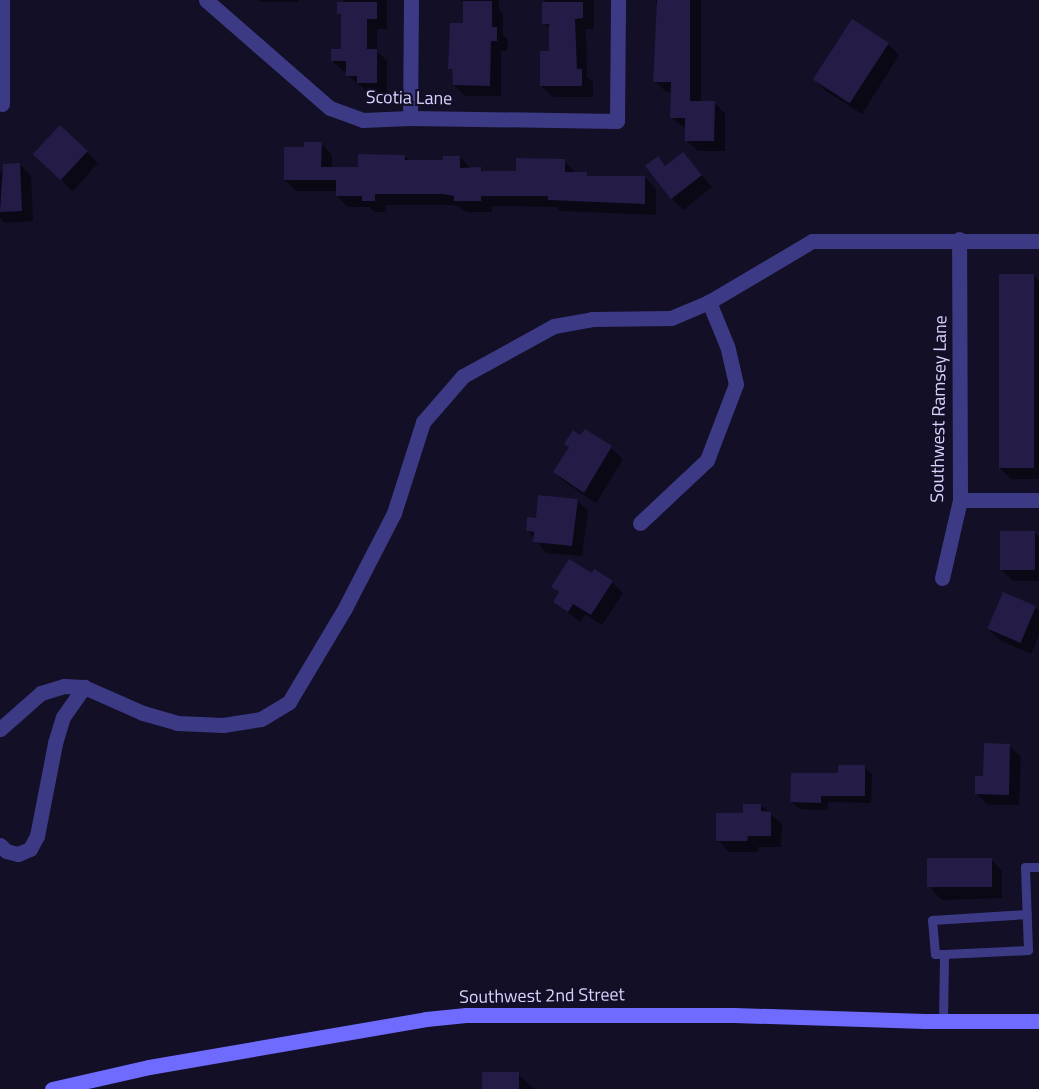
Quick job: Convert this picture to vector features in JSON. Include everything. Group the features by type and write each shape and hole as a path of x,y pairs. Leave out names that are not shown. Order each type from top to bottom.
{"main road":[{"name":"Southwest 2nd Street","path":"52,1089 65,1084 161,1065 426,1019 466,1015 734,1015 943,1021 1039,1021"}],"street":[{"path":"2,0 2,104"},
{"name":"Scotia Lane","path":"206,0 330,108 363,120 410,118 617,121 618,0"},
{"path":"410,118 411,0"},
{"name":"Southwest Ramsey Lane","path":"942,578 960,500 959,240"},
{"path":"0,729 41,693 64,686 84,687 143,712 177,723 223,724 261,719 289,702 345,608 394,513 423,422 463,376 554,326 592,319 671,318 709,302 812,241 1039,241"},
{"path":"640,523 707,460 736,384 727,346 709,302"},
{"path":"960,500 1039,500"},
{"path":"0,845 6,851 18,854 30,849 37,836 54,743 63,717 84,687"}],"lane":[{"path":"1027,914 932,920 935,954 1028,950 1027,914 1025,867 1039,867"},
{"path":"943,1021 944,954"}],"building":[{"path":"657,0 690,0 690,101 715,101 714,141 685,141 685,118 670,118 671,82 653,82"},
{"path":"463,1 492,1 492,27 497,27 497,41 491,41 490,86 453,85 452,69 448,69 450,23 463,23"},
{"path":"337,2 377,2 377,19 367,19 367,49 377,49 377,83 357,83 357,76 346,76 346,61 331,61 331,49 341,49 341,14 337,14"},
{"path":"542,2 583,2 583,18 575,19 577,69 582,69 582,86 540,86 540,51 549,51 549,24 542,24"},
{"path":"852,19 889,43 850,103 813,79"},
{"path":"60,125 88,151 61,180 33,154"},
{"path":"304,142 322,142 321,167 358,167 358,154 405,155 405,160 443,160 443,156 460,156 460,168 481,167 481,171 516,171 516,158 565,159 565,172 587,172 587,176 645,176 645,204 548,200 548,196 481,196 481,201 454,201 454,196 443,194 375,194 375,201 362,201 362,196 336,196 336,180 284,180 284,147 304,147"},
{"path":"683,152 702,175 671,199 645,166 658,156 665,166"},
{"path":"20,163 22,211 0,212 3,164"},
{"path":"999,274 1034,274 1034,468 999,468"},
{"path":"585,429 612,446 584,493 553,472 569,447 564,444 573,430 580,435"},
{"path":"538,495 578,499 572,546 533,542 534,532 526,531 527,517 536,518"},
{"path":"1000,531 1035,531 1035,570 1000,570"},
{"path":"569,559 592,573 594,569 613,581 591,615 573,604 568,612 553,602 559,592 551,587"},
{"path":"1003,592 1036,606 1021,643 987,629"},
{"path":"984,743 1010,744 1009,795 975,794 975,776 983,776"},
{"path":"838,765 865,765 865,796 821,796 821,803 790,802 791,773 838,773"},
{"path":"743,804 761,804 761,811 771,812 771,836 748,836 747,841 716,841 716,813 743,813"},
{"path":"927,858 992,858 992,887 927,887"},
{"path":"482,1072 519,1072 519,1089 482,1089"}]}
